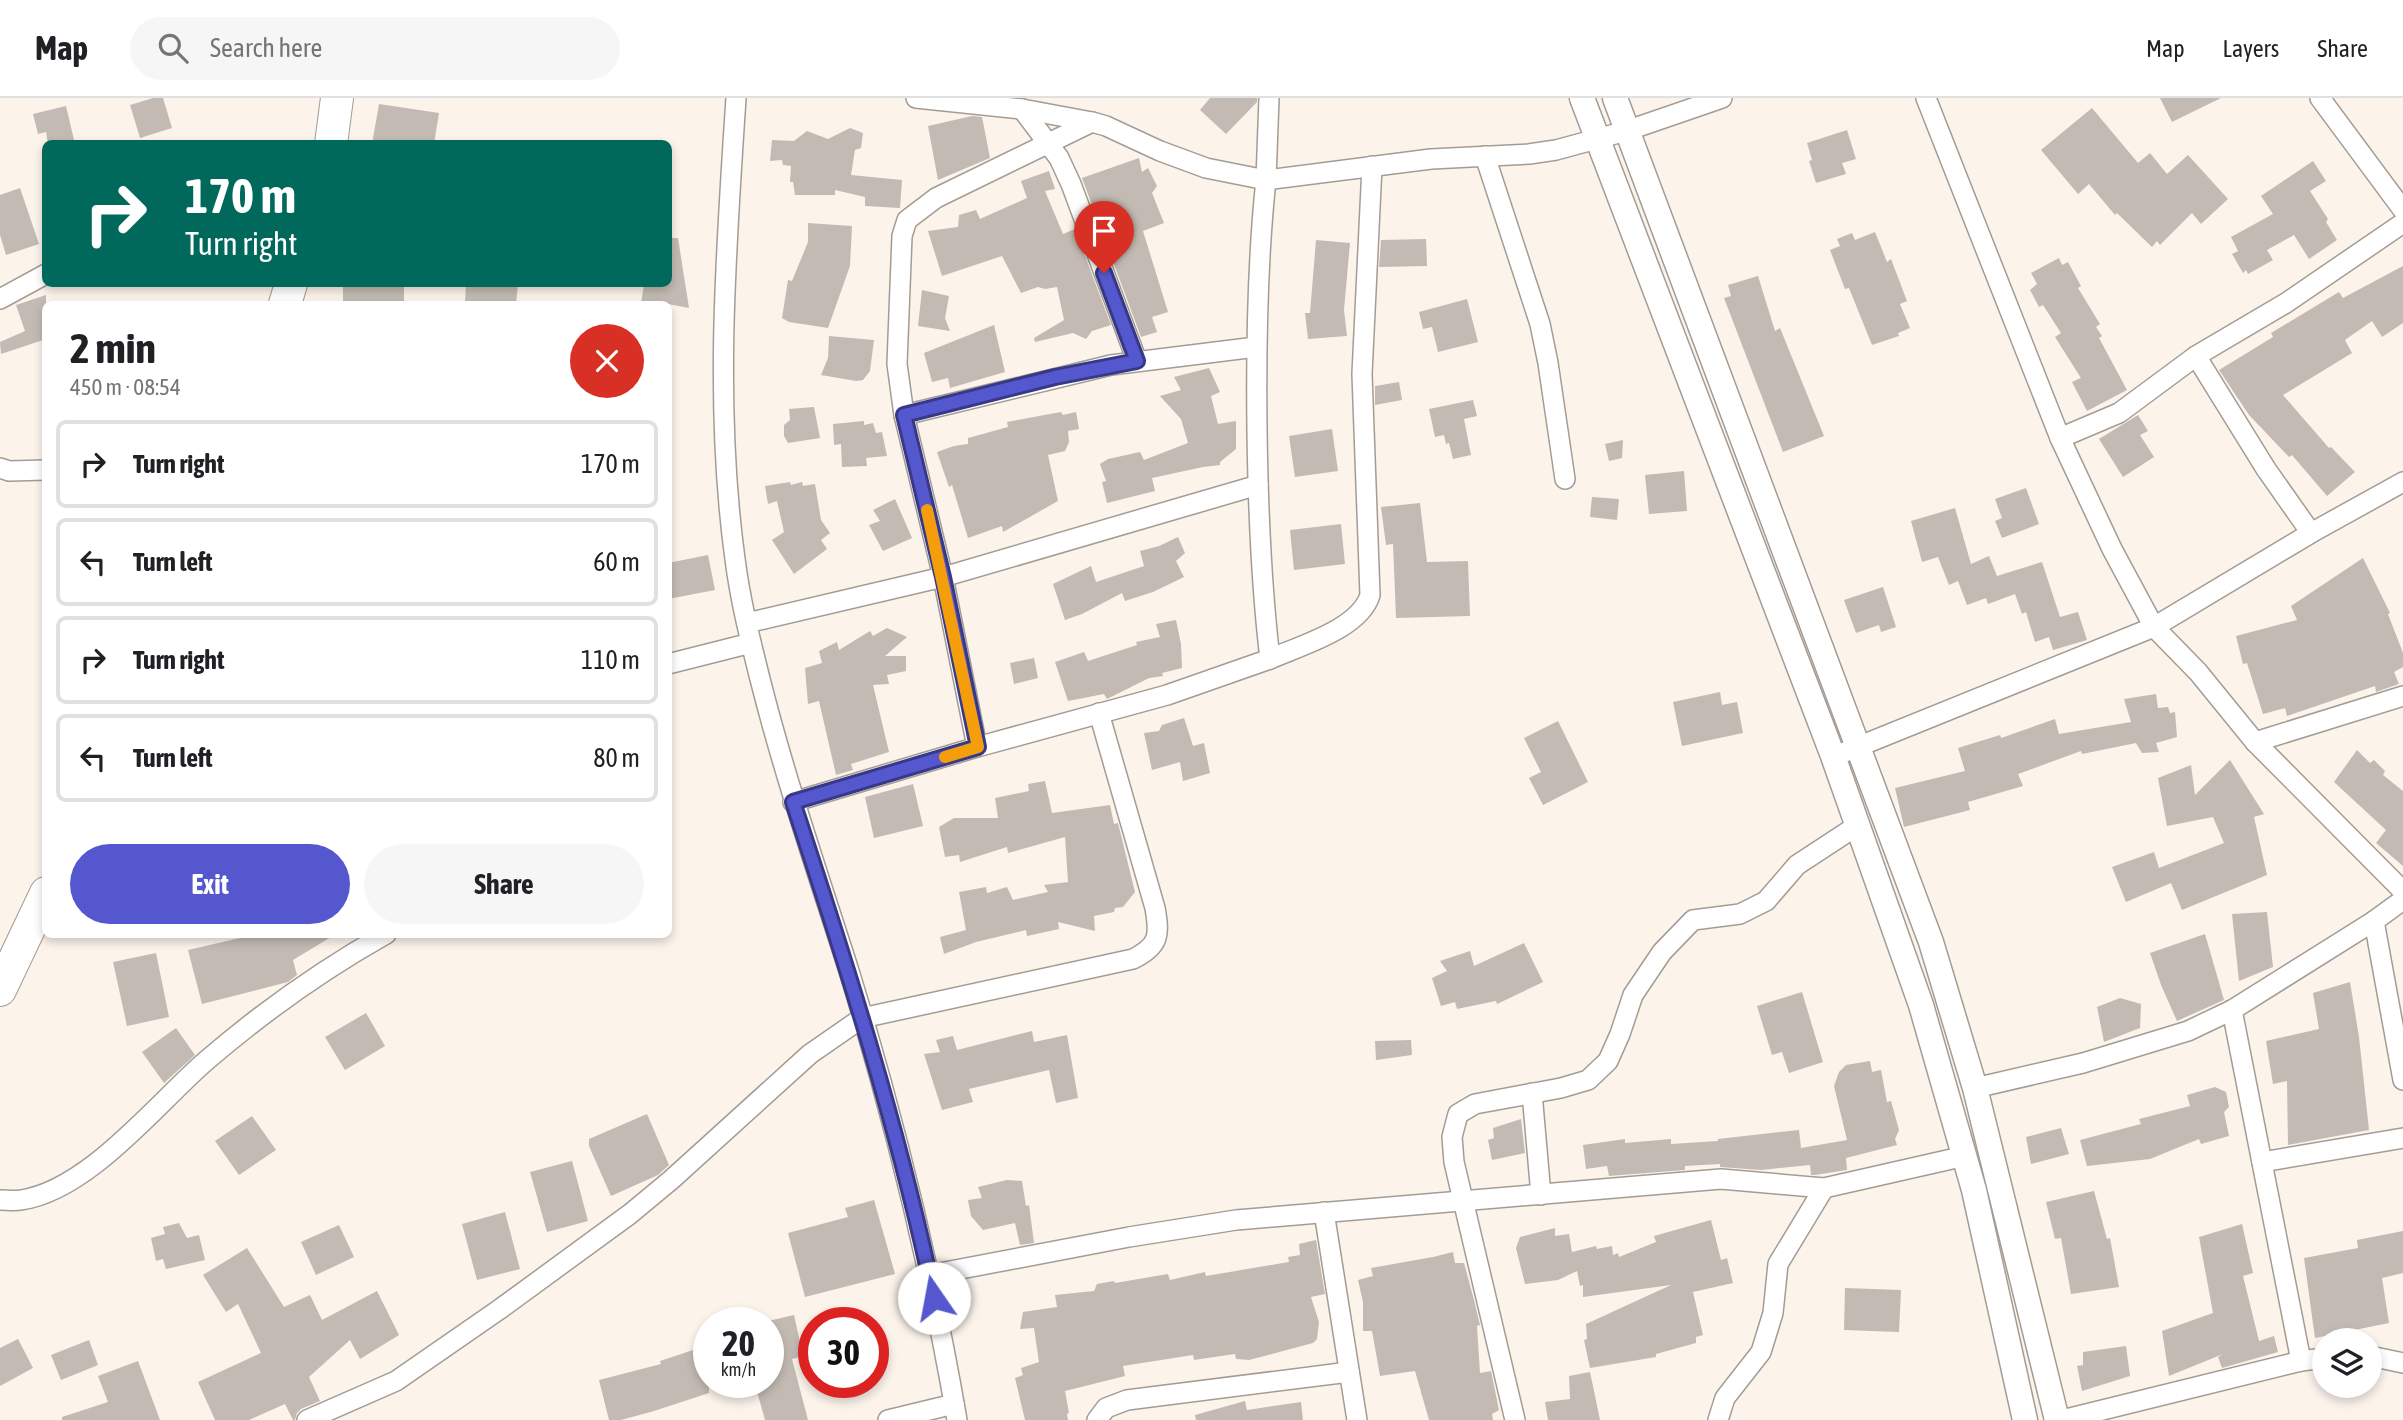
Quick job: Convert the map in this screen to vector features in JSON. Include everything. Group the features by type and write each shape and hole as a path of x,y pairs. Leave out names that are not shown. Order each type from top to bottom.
{"main road":[{"path":"332,140 337,98"},
{"path":"0,990 42,901"}],"street":[{"path":"736,98 722,371 727,484 735,561 751,643 793,802 862,1018 929,1275 955,1412 888,1420"},
{"path":"916,98 1022,109 1092,122 1206,167 1266,180 1430,159 1542,152 1597,140 1722,98"},
{"path":"1269,98 1266,180 1259,247 1256,347 1258,485 1269,659"},
{"path":"1582,98 1833,756 1921,1005 1965,1156 2025,1420"},
{"path":"1615,98 1931,942 1975,1088 2060,1420 2312,1360"},
{"path":"1926,98 2060,438 2112,549 2154,627 2198,672 2255,742 2403,891"},
{"path":"2320,98 2403,209"},
{"path":"1022,109 1059,158 1071,184 1137,361"},
{"path":"978,747 943,577 904,415 897,364 902,236 907,220 936,198 1092,122"},
{"path":"1485,156 1540,324 1565,479"},
{"path":"793,802 1167,695 1269,659 1343,626 1367,605 1370,596 1362,374 1372,166"},
{"path":"2060,438 2119,413 2196,356 2286,303 2403,223"},
{"path":"0,299 42,276"},
{"path":"904,415 1055,377 1137,361 1256,347"},
{"path":"2196,356 2266,468 2311,533"},
{"path":"0,468 9,471 42,470"},
{"path":"1833,756 2154,627 2311,533 2403,482"},
{"path":"747,623 943,577 1258,485"},
{"path":"672,663 751,643"},
{"path":"2255,742 2403,696"},
{"path":"307,1420 396,1381 500,1309 630,1214 810,1054 862,1018 1133,959 1150,951 1156,939 1156,908 1099,713"},
{"path":"1515,1420 1462,1202 1452,1137 1458,1114 1475,1104 1588,1080 1608,1061 1633,995 1662,952 1693,920 1740,914 1766,901 1797,866 1857,825"},
{"path":"1975,1088 2083,1063 2189,1031 2232,1010 2403,900"},
{"path":"2374,921 2403,1080"},
{"path":"0,1200 22,1200 55,1189 89,1167 129,1135 206,1061 260,1017 318,975 379,938"},
{"path":"2232,1010 2301,1361"},
{"path":"1532,1093 1541,1195"},
{"path":"2262,1162 2403,1138"},
{"path":"929,1275 1209,1224 1721,1179 1824,1188 1965,1156"},
{"path":"1718,1420 1725,1398 1761,1352 1773,1313 1778,1264 1824,1188"},
{"path":"1324,1212 1357,1420"},
{"path":"2382,1359 2403,1363"},
{"path":"1097,1420 1106,1408 1127,1400 1349,1372"}],"building":[{"path":"163,98 172,128 140,138 130,105"},
{"path":"1210,98 1257,98 1257,102 1226,134 1200,110"},
{"path":"2160,98 2221,98 2172,122"},
{"path":"379,104 439,113 435,140 373,140"},
{"path":"66,106 74,140 47,140 46,132 38,134 33,114"},
{"path":"2092,108 2138,163 2150,153 2167,174 2188,155 2228,199 2201,224 2192,213 2160,245 2157,241 2152,247 2117,213 2115,215 2089,184 2078,194 2041,150"},
{"path":"972,116 982,117 990,158 938,180 928,126"},
{"path":"850,128 863,133 861,148 855,150 851,175 902,180 900,208 865,206 865,197 835,190 835,195 795,195 793,182 790,182 791,166 783,165 782,160 770,161 772,140 794,141 807,131 828,139"},
{"path":"1847,130 1856,159 1842,163 1846,174 1816,183 1807,143"},
{"path":"1139,158 1142,172 1148,168 1157,186 1152,193 1164,223 1143,231 1168,312 1152,317 1157,332 1141,337 1082,178"},
{"path":"2313,161 2326,181 2310,191 2328,219 2326,222 2337,240 2309,259 2294,235 2267,250 2273,260 2248,274 2246,270 2243,273 2232,254 2238,251 2231,237 2273,214 2261,196"},
{"path":"1049,171 1055,189 1045,191 1063,234 1075,229 1111,325 1092,331 1086,339 1073,333 1035,342 1034,338 1064,320 1057,287 1038,287 1021,293 1002,256 942,276 928,231 958,227 959,215 976,210 980,219 1027,198 1021,181"},
{"path":"20,188 39,244 6,255 0,235 0,195"},
{"path":"808,223 852,226 850,266 828,328 789,322 782,318 788,280 792,281 808,242"},
{"path":"1875,232 1887,262 1891,259 1907,301 1900,304 1910,328 1898,333 1899,336 1872,345 1830,250 1840,246 1837,239 1852,233 1855,240"},
{"path":"672,238 678,238 689,308 672,305 672,301 641,301 644,287 672,287"},
{"path":"1426,239 1427,266 1379,267 1381,240"},
{"path":"1316,240 1350,243 1344,310 1347,336 1308,339 1305,313 1310,313"},
{"path":"2059,258 2062,265 2068,262 2081,286 2078,288 2100,324 2096,327 2102,336 2099,338 2127,390 2087,411 2072,382 2081,378 2055,337 2061,333 2043,305 2039,307 2030,290 2037,284 2031,273"},
{"path":"2403,266 2403,323 2382,337 2372,321 2345,340 2352,353 2283,395 2329,448 2355,472 2327,496 2292,455 2289,457 2249,415 2219,370 2273,337 2271,333 2339,292 2343,298"},
{"path":"1758,276 1775,331 1780,328 1824,436 1783,452 1724,298 1731,296 1728,285"},
{"path":"343,287 404,287 404,301 343,301"},
{"path":"466,287 518,287 516,301 465,301"},
{"path":"922,290 949,296 945,318 950,331 918,326"},
{"path":"46,295 46,301 42,301 42,340 1,354 0,342 25,331 16,305"},
{"path":"1467,299 1478,342 1438,352 1432,327 1423,329 1419,312"},
{"path":"994,325 1005,372 950,388 948,378 932,382 924,353"},
{"path":"829,336 874,340 870,371 863,380 821,375 828,358"},
{"path":"1209,368 1220,392 1211,396 1218,424 1236,421 1236,449 1220,462 1220,465 1152,478 1155,491 1107,503 1102,482 1106,481 1100,464 1108,459 1140,452 1144,460 1188,443 1181,419 1160,396 1181,390 1174,377"},
{"path":"1399,382 1402,400 1375,405 1375,386"},
{"path":"1473,400 1477,416 1464,419 1471,455 1453,459 1444,435 1435,437 1429,409"},
{"path":"814,407 820,438 788,443 784,436 784,425 790,420 789,409"},
{"path":"1061,412 1063,415 1076,412 1079,429 1068,431 1069,442 1065,451 1048,455 1058,501 1003,532 1002,526 968,538 952,485 949,487 937,452 968,444 968,438 1008,427 1007,422"},
{"path":"2138,415 2148,431 2140,435 2154,457 2123,477 2099,439"},
{"path":"864,421 864,425 873,423 876,433 882,432 887,456 866,458 867,466 842,467 841,444 834,445 833,424"},
{"path":"1332,429 1338,471 1295,477 1289,436"},
{"path":"1623,440 1622,458 1609,461 1605,444"},
{"path":"1684,471 1687,511 1649,514 1645,475"},
{"path":"790,482 791,485 802,482 803,486 815,484 821,520 830,533 821,540 827,549 794,574 772,540 784,532 777,501 768,504 765,486"},
{"path":"2026,488 2039,524 2002,538 1995,521 2002,518 1995,499"},
{"path":"1592,497 1619,499 1617,520 1590,517"},
{"path":"895,499 912,538 883,551 869,525 880,521 873,510"},
{"path":"1420,503 1427,562 1468,561 1470,616 1396,618 1393,544 1386,545 1381,507"},
{"path":"1955,508 1971,564 1989,556 1997,576 2042,562 2060,617 2078,612 2087,640 2053,650 2049,637 2035,642 2026,612 2022,614 2015,594 1988,604 1986,598 1967,605 1958,581 1949,585 1938,557 1922,562 1911,521"},
{"path":"1341,524 1345,564 1294,570 1290,530"},
{"path":"1178,537 1185,553 1176,561 1184,577 1153,592 1125,601 1122,593 1065,620 1053,584 1091,566 1096,582 1144,566 1140,551"},
{"path":"708,555 715,590 672,598 672,562"},
{"path":"2363,558 2390,613 2388,614 2403,653 2403,667 2394,672 2399,684 2376,692 2375,686 2287,716 2285,708 2263,714 2247,663 2243,664 2236,636 2297,620 2291,606"},
{"path":"1883,587 1896,627 1881,632 1879,625 1856,633 1844,600"},
{"path":"1176,620 1182,668 1162,673 1163,676 1149,678 1107,699 1104,694 1068,701 1055,662 1084,652 1088,661 1137,645 1136,642 1160,637 1156,624"},
{"path":"887,628 907,637 885,656 906,656 906,671 887,675 889,684 873,685 889,752 851,764 853,770 836,775 819,701 808,704 805,668 822,663 819,651 837,642 839,650 870,631 873,636"},
{"path":"1034,658 1038,678 1014,684 1010,663"},
{"path":"1720,692 1722,705 1737,702 1743,733 1682,746 1673,702"},
{"path":"2156,694 2158,708 2168,707 2170,713 2175,712 2177,737 2156,743 2159,752 2142,753 2136,743 2082,754 2081,751 2018,774 2023,786 1968,802 1970,810 1904,827 1895,788 1965,771 1958,748 2000,735 2001,738 2055,719 2059,734 2131,722 2124,699"},
{"path":"1184,718 1193,746 1204,743 1210,773 1183,781 1180,762 1152,770 1144,733 1159,731 1162,725"},
{"path":"1558,721 1588,782 1543,805 1529,778 1541,772 1524,738"},
{"path":"2357,750 2370,763 2374,760 2385,771 2383,775 2403,791 2403,866 2376,843 2386,830 2334,782"},
{"path":"2230,760 2264,814 2254,817 2267,875 2182,910 2171,883 2126,902 2112,867 2154,852 2159,868 2224,843 2213,817 2167,826 2158,778 2191,765 2195,795"},
{"path":"1045,781 1052,813 1110,805 1114,824 1118,823 1135,892 1123,907 1115,908 1114,912 1094,916 1095,931 1058,922 1059,929 1027,936 1026,930 976,942 944,954 940,937 966,930 959,892 986,887 987,893 1007,887 1013,900 1048,892 1044,885 1068,882 1065,837 1008,853 1007,847 960,862 959,855 945,857 939,827 954,818 998,818 995,798 1029,791 1028,784"},
{"path":"913,784 923,826 874,838 865,797"},
{"path":"2267,912 2273,967 2239,981 2232,914"},
{"path":"2205,934 2224,1000 2177,1021 2150,953"},
{"path":"240,938 329,938 293,960 297,975 288,982 202,1004 188,950"},
{"path":"1524,943 1543,982 1497,1004 1496,1001 1457,1009 1455,1002 1441,1006 1432,978 1447,971 1440,961 1470,951 1474,966"},
{"path":"156,953 169,1017 127,1026 113,962"},
{"path":"2350,982 2369,1130 2288,1145 2287,1081 2273,1084 2266,1041 2319,1029 2313,993"},
{"path":"1802,992 1823,1062 1789,1073 1782,1052 1772,1055 1757,1006"},
{"path":"2120,998 2141,1004 2140,1028 2104,1042 2097,1007"},
{"path":"366,1013 385,1046 345,1070 325,1037"},
{"path":"176,1028 195,1055 164,1083 142,1052"},
{"path":"1032,1031 1034,1042 1067,1035 1078,1098 1056,1103 1049,1070 969,1089 973,1102 942,1110 924,1054 940,1052 936,1040 953,1036 957,1050"},
{"path":"1411,1040 1412,1055 1376,1060 1375,1041"},
{"path":"1870,1061 1872,1072 1881,1070 1887,1102 1891,1101 1899,1130 1895,1139 1897,1145 1846,1158 1847,1170 1811,1175 1810,1165 1761,1170 1720,1167 1720,1164 1685,1166 1685,1170 1609,1176 1607,1166 1586,1169 1583,1145 1625,1139 1625,1143 1671,1139 1671,1144 1718,1141 1799,1130 1801,1148 1847,1140 1834,1086 1839,1072 1846,1065"},
{"path":"2215,1087 2226,1092 2229,1107 2224,1112 2229,1136 2201,1144 2199,1139 2150,1159 2087,1166 2080,1140 2141,1124 2139,1119 2190,1106 2187,1095"},
{"path":"647,1114 669,1165 658,1175 611,1196 589,1146 589,1139"},
{"path":"252,1116 276,1150 239,1175 215,1141"},
{"path":"1521,1119 1525,1153 1492,1160 1488,1140 1494,1138 1493,1128"},
{"path":"2061,1128 2069,1154 2031,1164 2026,1137"},
{"path":"572,1161 588,1221 547,1232 530,1172"},
{"path":"1007,1180 1022,1181 1026,1206 1029,1205 1034,1243 1020,1245 1015,1223 983,1230 971,1216 968,1200 982,1198 978,1187"},
{"path":"2094,1191 2107,1239 2110,1238 2119,1287 2071,1294 2061,1238 2055,1239 2046,1202"},
{"path":"874,1200 895,1274 805,1297 788,1233 848,1217 845,1208"},
{"path":"505,1212 520,1269 477,1280 462,1224"},
{"path":"1711,1220 1721,1260 1727,1258 1733,1283 1693,1292 1703,1335 1696,1337 1696,1343 1656,1354 1656,1357 1590,1368 1584,1340 1587,1339 1586,1324 1671,1285 1583,1297 1583,1285 1580,1286 1577,1271 1558,1280 1525,1284 1516,1248 1520,1237 1555,1228 1555,1236 1569,1234 1572,1252 1596,1246 1597,1249 1612,1246 1613,1255 1618,1253 1619,1257 1656,1242 1654,1236"},
{"path":"179,1223 187,1238 199,1235 205,1260 166,1269 163,1259 156,1261 151,1238 165,1234 163,1227"},
{"path":"2242,1224 2253,1273 2243,1276 2259,1341 2274,1336 2278,1352 2222,1368 2218,1357 2223,1354 2169,1376 2162,1331 2213,1313 2199,1237"},
{"path":"339,1225 354,1257 316,1275 301,1242"},
{"path":"2403,1231 2403,1273 2382,1278 2389,1323 2364,1328 2314,1328 2304,1258 2358,1248 2357,1240"},
{"path":"1316,1240 1325,1294 1311,1297 1319,1322 1317,1339 1313,1343 1249,1360 1236,1359 1235,1354 1194,1360 1193,1355 1123,1366 1125,1376 1065,1391 1068,1420 1025,1420 1015,1378 1023,1375 1021,1368 1039,1362 1034,1328 1020,1329 1023,1312 1057,1307 1055,1295 1094,1291 1097,1284 1168,1274 1170,1280 1205,1272 1206,1276 1289,1262 1288,1257 1300,1255 1299,1244"},
{"path":"247,1248 284,1307 310,1295 322,1320 377,1291 399,1335 360,1359 350,1340 309,1377 320,1401 301,1409 295,1420 285,1404 249,1420 215,1420 198,1382 261,1353 238,1304 226,1312 203,1275"},
{"path":"1453,1252 1455,1263 1464,1263 1480,1325 1477,1326 1480,1373 1491,1371 1499,1410 1492,1414 1493,1420 1429,1420 1415,1371 1380,1376 1372,1331 1363,1331 1363,1302 1358,1280 1373,1276 1371,1268"},
{"path":"1845,1288 1901,1290 1899,1332 1844,1330"},
{"path":"794,1315 798,1333 798,1357 792,1359 798,1382 798,1398 802,1398 808,1420 765,1420 759,1398 784,1398 784,1317"},
{"path":"18,1339 33,1368 0,1386 0,1348"},
{"path":"89,1340 98,1365 61,1380 51,1355"},
{"path":"2126,1346 2130,1376 2082,1391 2077,1366 2083,1365 2083,1352"},
{"path":"693,1350 694,1398 621,1420 609,1420 599,1380 661,1364 660,1361"},
{"path":"138,1361 160,1420 62,1420 62,1417 108,1402 98,1376"},
{"path":"1590,1372 1600,1420 1548,1420 1545,1402 1570,1399 1569,1376"},
{"path":"1245,1401 1247,1410 1301,1402 1303,1420 1196,1420 1195,1415"}],"slow traffic":[{"path":"927,510 978,747 945,757"}],"route":[{"path":"934,1298 914,1212 849,973 793,802 978,747 943,577 904,415 1055,377 1137,361 1104,273"}]}
